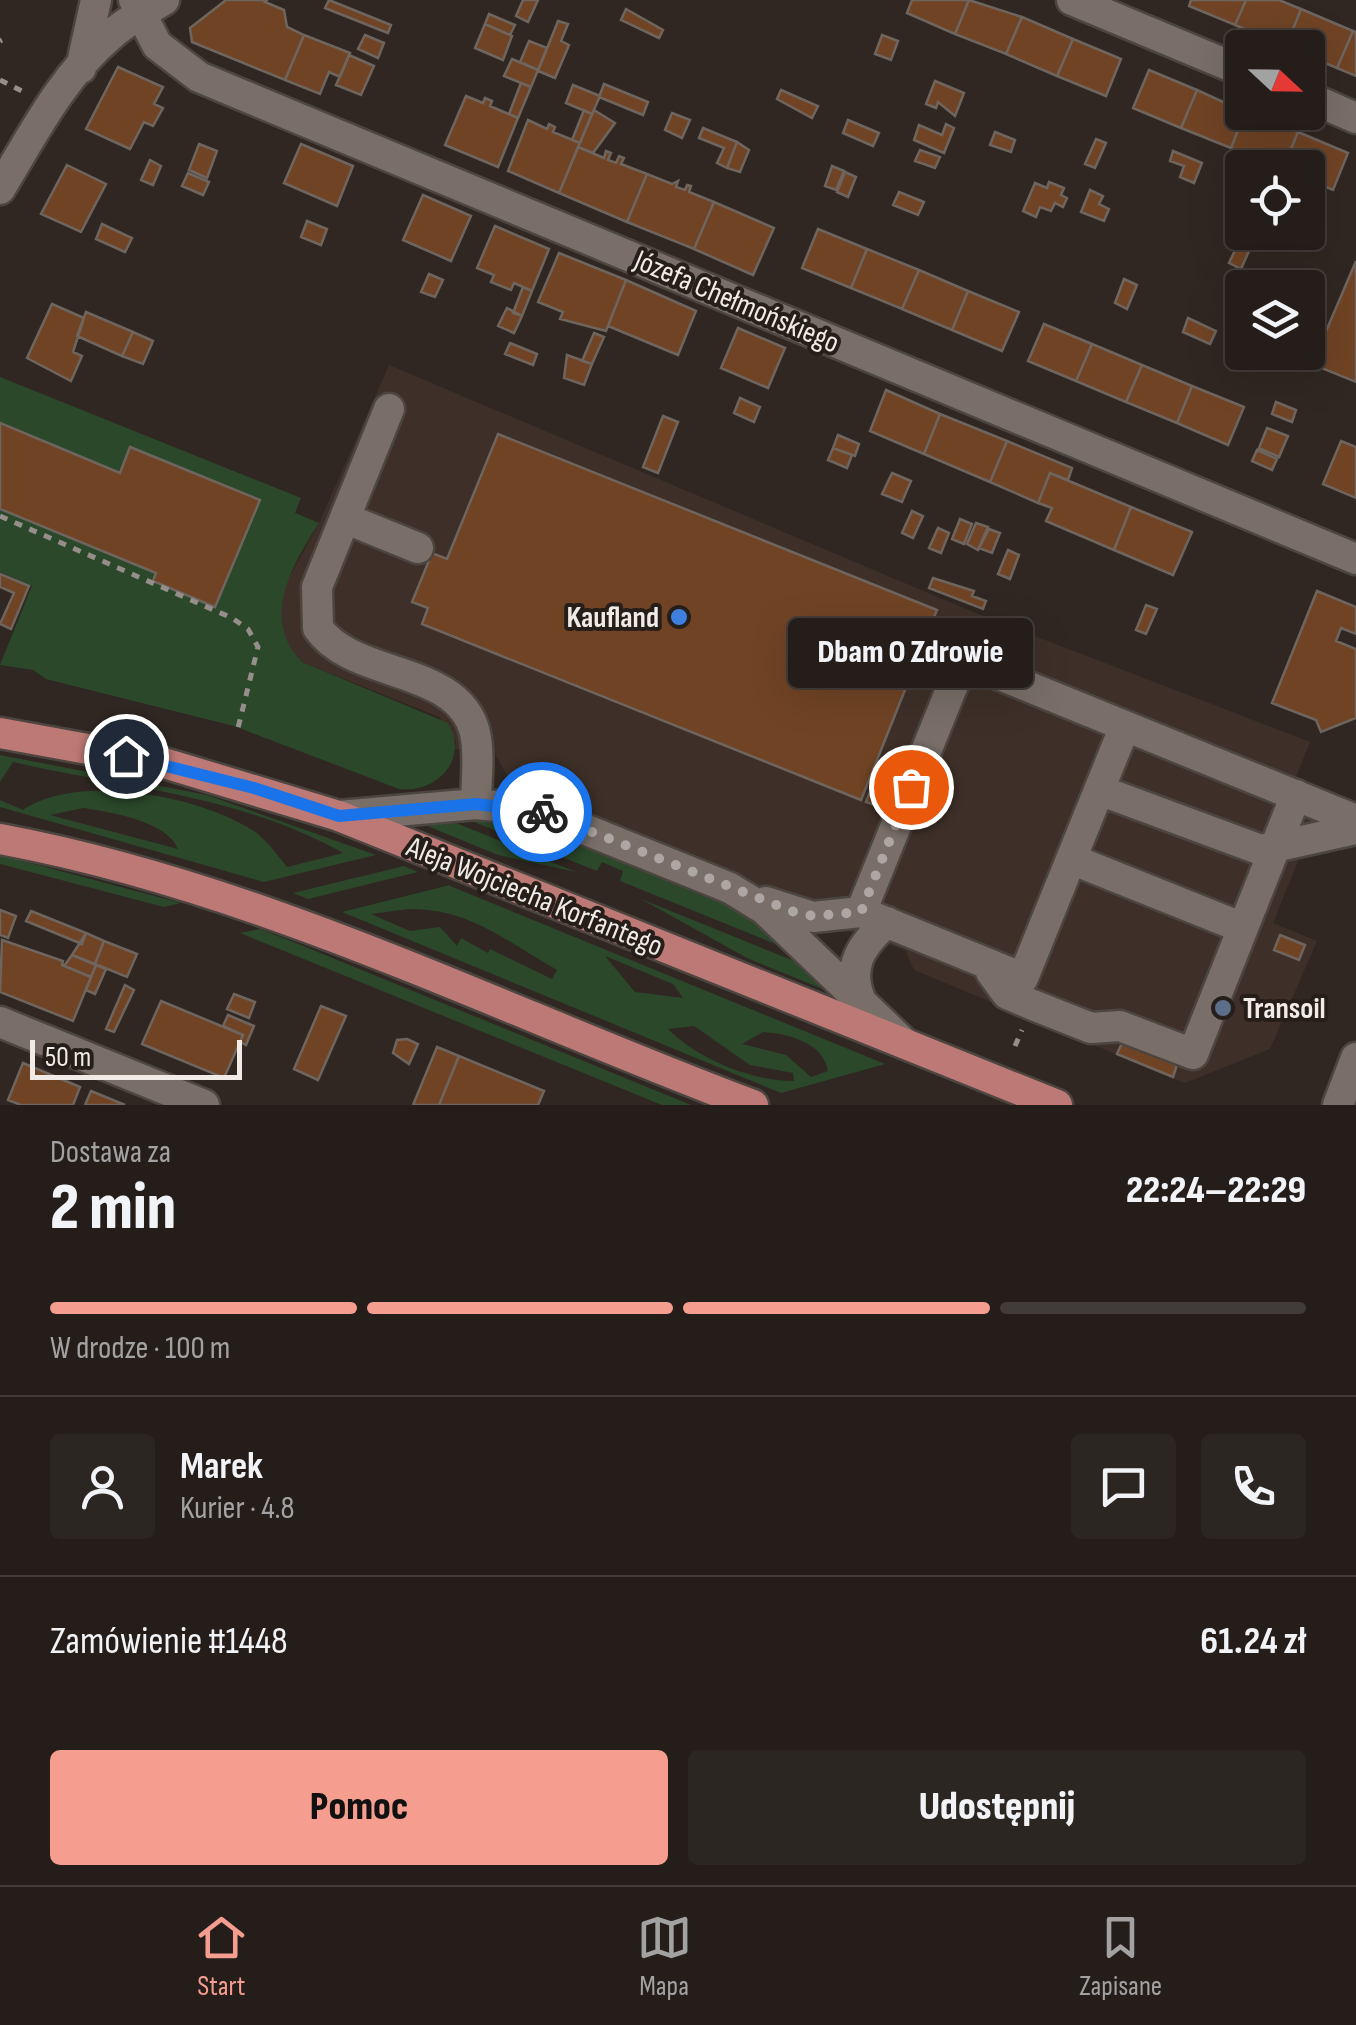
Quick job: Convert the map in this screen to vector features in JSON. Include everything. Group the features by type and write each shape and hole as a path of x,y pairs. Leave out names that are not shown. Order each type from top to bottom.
{"main road":[{"name":"Aleja Wojciecha Korfantego","path":"0,733 164,763 339,816 1057,1105"},
{"path":"0,839 86,857 244,904 753,1105"}],"street":[{"path":"81,68 96,0"},
{"path":"1072,0 1225,63"},
{"path":"0,189 49,108 110,35 146,5"},
{"name":"Józefa Chełmońskiego","path":"146,5 156,45 199,77 1356,559"},
{"path":"1325,105 1356,118"},
{"path":"390,409 317,588 318,628 339,650 438,690 464,711 476,738 476,804"},
{"path":"347,519 418,548"},
{"path":"860,1002 853,971 963,660 1356,820"},
{"path":"339,816 476,804 537,810 730,888 813,916 874,917 1023,978 1082,863 1099,790 1125,726"},
{"path":"1099,790 1244,847 1275,848 1356,829"},
{"path":"984,962 1008,994 1091,1028 1120,1026 1193,1054 1296,796"},
{"path":"1082,863 1242,928"},
{"path":"730,888 790,931 904,1043"},
{"path":"0,1022 204,1105"},
{"path":"1338,1105 1356,1058"},
{"path":"698,1084 732,1105"}],"path":[{"path":"0,80 22,91"},
{"path":"0,516 179,594 248,630 258,647 237,732"}],"shaded area":[{"path":"389,365 978,614 1310,742 1295,779 1326,792 1273,923 1317,941 1270,1049 1185,1083 914,970 905,950 850,932 832,907 809,907 528,795 512,784 492,749 455,749 456,742 439,717 302,662 288,648 283,634 281,606 286,583 319,523"}],"green space":[{"path":"0,377 301,498 295,513 319,523 299,556 285,592 283,628 290,645 302,662 448,723 455,749 446,771 425,786 399,789 234,726 46,679 33,670 0,665 32,586 0,572"},
{"path":"0,755 207,795 376,855 264,882 0,807 0,800 23,810 46,799 73,793 136,793 168,798 226,816 260,836 287,867 343,853 263,818 181,796 13,762 0,782","holes":["83,808 150,825 172,839 178,849 50,815"]},
{"path":"512,815 729,897 793,951 620,881 623,871 602,862 597,871 469,820"},
{"path":"444,818 576,872 498,855 425,825"},
{"path":"0,855 181,903 164,907 0,864"},
{"path":"404,866 418,872 308,899 293,893"},
{"path":"450,885 885,1064 781,1093 342,912","holes":["408,909 450,914 487,929 557,970 552,979 461,938 457,946 440,927 410,931 371,914","605,956 673,984 683,998 635,992","694,1026 750,1065 793,1073 794,1081 727,1067 695,1050 668,1029","763,1032 803,1041 819,1053 828,1071 811,1077 786,1055 742,1044"]},
{"path":"641,899 814,969 835,994 747,958"},
{"path":"260,929 691,1105 662,1105 240,933"}],"building":[{"path":"226,0 267,0 284,10 287,27 304,35 285,80 192,42 190,28"},
{"path":"329,0 391,25 388,33 325,8"},
{"path":"523,0 538,0 528,22 516,16"},
{"path":"912,0 969,0 955,34 907,13"},
{"path":"969,0 1022,17 1006,54 955,34"},
{"path":"1191,0 1246,0 1235,25 1189,6"},
{"path":"1246,0 1279,0 1301,9 1293,30 1247,30 1235,25"},
{"path":"626,9 663,30 659,38 621,20"},
{"path":"1301,9 1353,31 1337,68 1325,63 1325,30 1293,30"},
{"path":"489,14 515,25 510,35 485,24"},
{"path":"1022,17 1073,39 1057,76 1006,54"},
{"path":"558,21 568,24 561,41 569,45 555,78 538,71"},
{"path":"485,24 512,36 503,60 475,48"},
{"path":"1353,31 1356,32 1356,76 1337,68"},
{"path":"304,35 350,53 340,77 329,72 320,94 285,80"},
{"path":"365,35 384,43 378,58 358,49"},
{"path":"882,35 898,41 891,60 875,54"},
{"path":"1073,39 1121,59 1106,96 1057,76"},
{"path":"529,41 547,48 538,70 520,62"},
{"path":"349,55 374,66 361,95 336,85"},
{"path":"512,59 538,70 531,87 504,76"},
{"path":"118,67 163,87 154,104 163,108 153,126 144,122 130,149 86,129"},
{"path":"1149,70 1197,90 1181,128 1133,108"},
{"path":"935,81 964,93 955,116 938,102 936,108 926,104"},
{"path":"521,83 531,87 518,118 509,114"},
{"path":"604,84 648,102 643,115 599,97"},
{"path":"573,85 600,96 592,114 566,103"},
{"path":"781,90 818,106 812,118 777,99"},
{"path":"1197,90 1225,103 1225,130 1238,130 1231,148 1181,128"},
{"path":"466,96 483,103 485,98 492,101 490,106 518,118 498,167 445,145"},
{"path":"584,110 592,114 580,143 572,140"},
{"path":"594,110 615,123 593,153 578,147"},
{"path":"672,113 690,120 682,138 665,130"},
{"path":"528,120 547,129 549,124 555,127 553,132 580,143 559,193 508,171"},
{"path":"848,120 879,133 873,146 843,133"},
{"path":"946,124 954,128 944,153 914,140 919,125 942,135"},
{"path":"703,128 737,142 727,168 717,163 724,148 699,138"},
{"path":"1238,130 1298,132 1290,150 1231,148"},
{"path":"995,132 1015,140 1011,152 990,145"},
{"path":"1298,132 1348,153 1333,190 1325,187 1325,150 1290,150"},
{"path":"1096,139 1106,143 1095,168 1085,164"},
{"path":"737,142 749,150 740,172 727,168"},
{"path":"199,144 217,151 207,178 189,170"},
{"path":"301,144 353,166 337,206 284,183"},
{"path":"578,147 604,158 606,151 611,153 608,160 616,163 619,156 624,158 621,164 647,174 627,222 559,193"},
{"path":"920,150 940,157 935,168 915,161"},
{"path":"1173,151 1202,163 1194,183 1180,177 1184,166 1170,161"},
{"path":"150,160 161,166 153,185 141,180"},
{"path":"67,165 106,184 81,232 41,214"},
{"path":"832,166 844,171 836,190 825,186"},
{"path":"845,172 856,177 848,197 837,192"},
{"path":"188,173 209,182 203,195 182,186"},
{"path":"647,174 672,184 678,181 676,187 685,190 687,185 691,186 689,192 714,202 694,249 627,222"},
{"path":"1049,182 1064,188 1061,195 1067,198 1063,207 1055,203 1051,211 1040,207 1036,217 1023,211 1035,183 1047,188"},
{"path":"1090,190 1103,196 1099,204 1109,209 1104,221 1081,212"},
{"path":"899,192 924,202 918,215 893,205"},
{"path":"423,195 471,216 451,261 403,240"},
{"path":"714,202 774,228 753,275 694,249"},
{"path":"307,221 327,229 321,245 301,237"},
{"path":"102,224 132,238 125,252 96,239"},
{"path":"495,226 549,249 532,291 514,283 511,290 491,282 494,275 477,268"},
{"path":"818,229 867,249 851,288 802,268"},
{"path":"867,249 919,270 902,309 851,288"},
{"path":"1235,250 1249,251 1241,269 1229,263"},
{"path":"559,253 626,280 606,331 560,319 563,312 538,302"},
{"path":"1356,261 1356,382 1325,369 1325,334"},
{"path":"919,270 968,291 952,330 902,309"},
{"path":"429,274 443,280 435,297 421,292"},
{"path":"1124,279 1137,285 1127,309 1115,303"},
{"path":"626,280 696,311 678,355 608,326"},
{"path":"523,287 532,291 522,316 513,313"},
{"path":"968,291 1019,312 1002,351 952,330"},
{"path":"52,304 84,318 73,352 82,356 71,381 27,358"},
{"path":"507,308 522,316 514,333 498,326"},
{"path":"86,312 133,332 122,356 77,336"},
{"path":"1188,318 1216,331 1210,344 1183,332"},
{"path":"1044,324 1092,344 1076,381 1028,361"},
{"path":"738,328 785,348 768,388 721,368"},
{"path":"133,332 153,341 143,364 122,356"},
{"path":"594,333 604,337 592,364 582,361"},
{"path":"510,343 537,354 533,365 505,354"},
{"path":"1092,344 1142,365 1126,402 1076,381"},
{"path":"567,355 592,364 584,385 564,378"},
{"path":"1142,365 1192,386 1177,423 1126,402"},
{"path":"1192,386 1244,407 1228,445 1177,423"},
{"path":"886,390 940,414 924,454 870,431"},
{"path":"740,398 760,407 754,422 734,413"},
{"path":"1276,402 1296,410 1292,422 1272,414"},
{"path":"940,414 1007,441 990,482 924,454"},
{"path":"663,416 678,422 658,473 643,467"},
{"path":"0,423 120,473 130,447 260,500 215,607 153,581 156,573 0,509"},
{"path":"1267,428 1288,436 1279,457 1259,448"},
{"name":"Kaufland","path":"498,434 937,610 861,800 422,624 428,608 412,602 432,553 447,559"},
{"path":"838,435 859,444 855,456 833,448"},
{"path":"1007,441 1072,468 1068,480 1050,473 1038,503 990,482"},
{"path":"1341,441 1356,447 1356,498 1323,484"},
{"path":"833,448 852,455 847,468 828,460"},
{"path":"1257,450 1277,459 1272,470 1252,461"},
{"path":"892,473 911,481 902,502 882,494"},
{"path":"1050,473 1131,507 1114,550 1046,521 1052,508 1038,503"},
{"path":"1131,507 1192,532 1173,575 1114,550"},
{"path":"912,511 923,516 913,538 902,533"},
{"path":"960,519 972,524 964,544 952,539"},
{"path":"976,523 988,527 978,550 967,544"},
{"path":"938,528 949,533 941,553 929,548"},
{"path":"989,529 1000,533 992,553 979,548"},
{"path":"1008,550 1019,555 1010,579 998,574"},
{"path":"0,574 29,586 11,629 0,624 14,593 0,587"},
{"path":"933,578 974,591 972,596 986,601 983,609 929,588"},
{"path":"1317,591 1356,607 1356,634 1341,628 1336,641 1356,649 1356,718 1321,732 1316,720 1272,703"},
{"path":"1146,605 1157,609 1146,634 1136,630"},
{"path":"875,780 886,784 878,806 866,802"},
{"path":"0,910 16,916 8,938 0,935"},
{"path":"31,911 86,933 82,944 26,921"},
{"path":"86,933 104,941 95,964 72,955"},
{"path":"1280,935 1305,945 1299,960 1274,950"},
{"path":"2,940 63,961 62,965 91,977 73,1021 0,992"},
{"path":"104,941 137,954 127,977 95,964"},
{"path":"72,955 96,965 91,977 64,966"},
{"path":"96,965 106,969 95,994 86,990"},
{"path":"125,985 134,990 114,1032 106,1029"},
{"path":"234,994 255,1002 249,1018 227,1009"},
{"path":"161,1001 243,1035 224,1078 142,1044"},
{"path":"321,1006 346,1016 318,1080 294,1069"},
{"path":"228,1015 254,1026 246,1045 240,1042 243,1035 223,1026"},
{"path":"397,1040 418,1044 409,1064 393,1053"},
{"path":"1122,1043 1177,1065 1173,1077 1117,1054"},
{"path":"437,1047 459,1056 439,1105 413,1105"},
{"path":"459,1056 544,1091 538,1105 439,1105"},
{"path":"23,1063 80,1087 73,1105 21,1105 8,1100"},
{"path":"91,1091 125,1105 85,1105"}],"way so far":[{"path":"542,812 774,906 829,916 861,912 911,787"}],"place":[{"name":"Kaufland","path":"679,617"},
{"name":"Dbam O Zdrowie","path":"911,787"},
{"name":"Transoil","path":"1223,1008"}],"route":[{"path":"126,756 254,788 339,816 476,804 542,812"}]}
